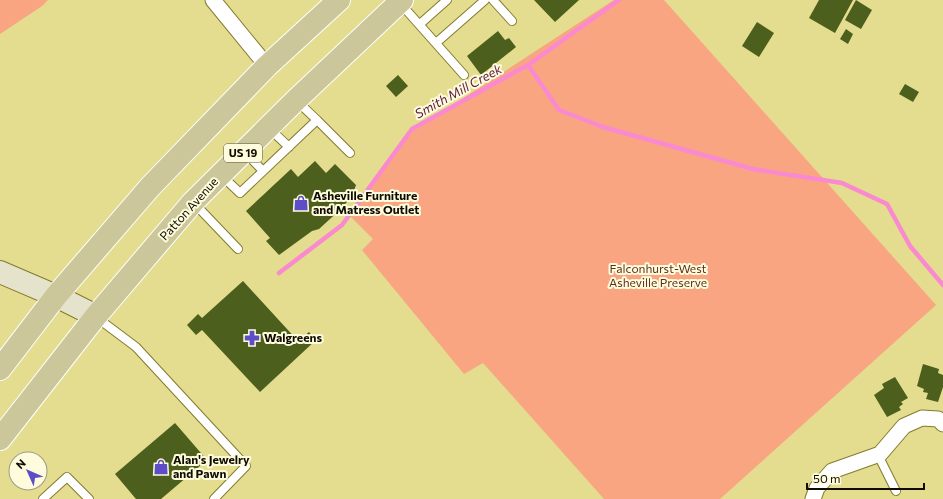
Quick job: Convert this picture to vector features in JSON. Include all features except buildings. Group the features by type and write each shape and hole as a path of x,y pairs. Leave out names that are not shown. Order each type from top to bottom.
{"main road":[{"path":"0,369 56,296 150,187 268,66 339,0"},
{"name":"Patton Avenue","path":"0,439 96,316 193,202 268,127 401,1"},
{"path":"0,272 56,296 96,316"}],"street":[{"path":"213,0 268,66"},
{"path":"813,499 817,488 832,471 880,454 904,426 922,418 938,419 943,424"}],"lane":[{"path":"420,24 447,0"},
{"path":"436,43 485,0"},
{"path":"493,0 512,21"},
{"path":"401,1 464,75"},
{"path":"296,100 350,153"},
{"path":"220,174 240,193 317,120"},
{"path":"268,127 289,147"},
{"path":"244,152 264,171"},
{"path":"193,202 238,249"},
{"path":"96,316 136,347 246,466 214,499"},
{"path":"878,455 896,491"},
{"path":"43,499 67,477 90,499"}],"green space":[{"path":"0,0 48,0 42,6 0,34"},
{"name":"Falconhurst-West Asheville Preserve","path":"614,0 664,0 936,305 720,499 604,499 483,363 464,374 362,250 373,239 349,215 405,136"}],"waterway":[{"name":"Smith Mill Creek","path":"279,273 342,225 412,129 528,65 619,0"},
{"path":"528,65 559,110 603,127 753,169 842,183 887,204 910,246 943,285"}],"place":[{"name":"Asheville Furniture and Matress Outlet","path":"301,203"},
{"name":"Walgreens","path":"252,338"},
{"name":"Alan's Jewelry and Pawn","path":"161,467"}]}
